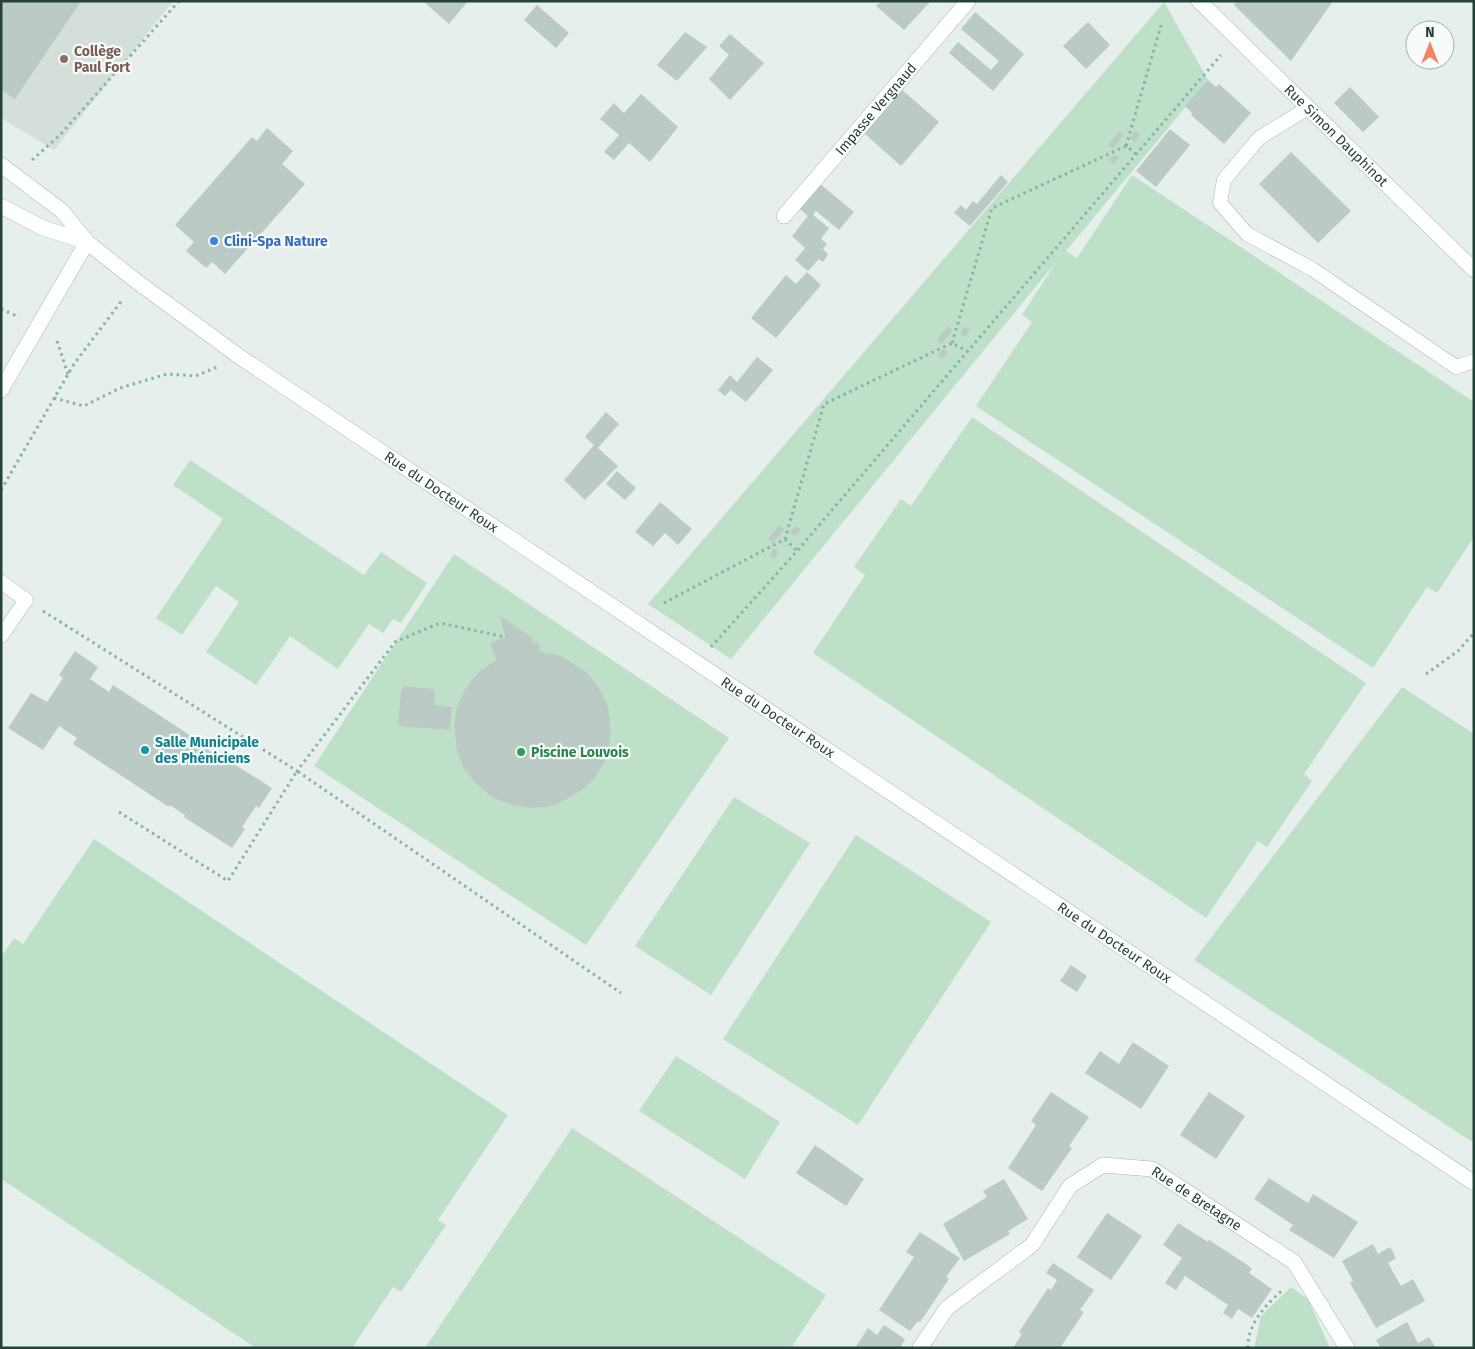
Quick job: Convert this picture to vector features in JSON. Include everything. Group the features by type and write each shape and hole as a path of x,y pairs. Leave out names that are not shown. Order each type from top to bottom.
{"street":[{"name":"Impasse Vergnaud","path":"784,216 968,1"},
{"name":"Rue Simon Dauphinot","path":"1199,1 1474,270"},
{"name":"Rue du Docteur Roux","path":"1,165 62,211 87,242 136,281 240,357 1474,1184"},
{"name":"Rue du Docteur Roux","path":"3,207 43,228 87,242"},
{"path":"1,390 87,242"},
{"name":"Rue de Bretagne","path":"920,1348 947,1308 1032,1245 1070,1186 1103,1165 1152,1169 1294,1262 1347,1348"}],"lane":[{"path":"1308,108 1259,138 1224,180 1220,203 1247,234 1312,269 1456,367 1474,362"},
{"path":"1,582 26,600 1,636"}],"path":[{"path":"21,179 180,1"},
{"path":"664,603 785,539 824,404 952,342 992,208 1126,146 1162,22"},
{"path":"696,663 797,551 1236,38"},
{"path":"1126,146 1136,154"},
{"path":"1,490 74,364 136,281"},
{"path":"952,342 967,352"},
{"path":"54,398 84,406 120,388 167,374 196,376 240,357"},
{"path":"785,539 797,551"},
{"path":"26,600 297,771 622,993"},
{"path":"119,812 228,881 297,771 396,642 440,623 505,637"},
{"path":"1426,674 1458,650 1474,633"},
{"path":"1248,1348 1248,1341 1260,1313 1269,1301 1303,1276"}],"shaded area":[{"name":"Collège Paul Fort","path":"1,1 173,1 54,150 1,118"}],"green space":[{"path":"1164,2 1208,80 1066,251 1077,258 1132,175 1474,402 1474,537 1437,593 1427,587 1373,668 976,406 1032,322 1022,315 1056,262 731,659 648,604"},
{"path":"972,417 1366,683 1304,774 1312,781 1267,847 1258,841 1206,918 813,653 865,575 854,567 901,499 911,506"},
{"path":"190,460 364,575 381,552 427,583 401,623 393,619 383,633 369,624 338,669 290,636 256,685 206,652 239,602 216,586 182,635 156,618 223,519 173,485"},
{"name":"Piscine Louvois","path":"454,554 729,738 586,945 314,766"},
{"path":"1402,687 1474,734 1474,1143 1194,960"},
{"path":"734,797 810,843 711,995 635,946"},
{"path":"856,835 991,922 858,1125 723,1039"},
{"path":"94,839 508,1115 438,1220 446,1225 401,1292 393,1287 352,1348 256,1348 1,1179 1,957 14,938 23,944"},
{"path":"676,1056 780,1122 745,1179 639,1111"},
{"path":"572,1128 826,1295 791,1348 425,1348"},
{"path":"1291,1287 1308,1299 1330,1348 1254,1348 1261,1316"}],"building":[{"path":"1,1 81,1 15,99 1,90"},
{"path":"423,1 468,1 449,24"},
{"path":"881,1 931,1 904,30 876,6"},
{"path":"1237,1 1333,1 1291,61 1234,5"},
{"path":"537,5 569,33 556,48 524,20"},
{"path":"975,12 1024,54 993,91 949,53 958,42 991,70 999,61 961,29"},
{"path":"1088,22 1110,45 1086,69 1063,46"},
{"path":"685,32 707,47 677,81 657,65"},
{"path":"730,34 764,63 730,100 709,79 729,55 719,46"},
{"path":"1208,80 1216,87 1219,84 1251,113 1224,144 1191,115 1192,113 1185,106"},
{"path":"1350,87 1379,117 1363,132 1334,103"},
{"path":"901,89 939,122 901,166 864,133"},
{"path":"641,94 678,127 650,162 629,143 614,160 604,152 619,135 600,119 614,103 624,113"},
{"path":"267,128 293,151 282,164 305,184 225,274 212,262 206,268 186,251 194,242 175,225 252,137 257,141"},
{"path":"1170,129 1190,145 1156,187 1136,171"},
{"path":"1119,131 1123,135 1113,149 1108,145"},
{"path":"1135,131 1140,135 1135,142 1130,138"},
{"path":"1291,152 1351,211 1318,243 1259,184"},
{"path":"1114,154 1119,157 1114,165 1109,160"},
{"path":"1001,175 1008,182 970,226 954,213 961,205 966,210 973,201 977,204"},
{"path":"820,184 854,212 839,230 816,211 813,215 829,228 821,239 827,244 823,249 828,254 823,262 819,259 808,271 795,260 805,248 792,236 808,216 799,208"},
{"path":"807,272 821,285 776,338 751,318 786,275 796,284"},
{"path":"948,326 953,330 942,344 937,340"},
{"path":"965,327 970,330 965,337 960,333"},
{"path":"943,349 948,352 943,359 938,355"},
{"path":"757,357 773,370 746,402 731,390 725,396 718,390 730,375 737,382"},
{"path":"606,412 619,424 598,448 618,466 585,500 564,480 594,445 585,437"},
{"path":"617,471 636,488 625,500 606,484"},
{"path":"660,502 692,529 678,545 665,533 653,546 635,532"},
{"path":"779,525 784,529 773,543 768,539"},
{"path":"796,526 801,529 795,536 790,532"},
{"path":"774,548 779,552 774,559 769,555"},
{"path":"500,616 533,638 532,643 540,643 539,651 561,656 585,671 598,686 608,707 611,733 608,752 603,765 592,781 583,789 558,804 529,808 498,800 474,782 463,767 457,751 454,725 457,707 471,681 479,672 496,660 490,643 505,637"},
{"name":"Salle Municipale des Phéniciens","path":"75,651 98,667 90,679 109,692 113,685 208,747 207,749 222,759 223,757 272,788 259,808 256,806 242,827 245,829 232,848 184,817 185,815 170,805 169,807 73,744 77,738 59,726 43,750 8,728 31,693 47,702 63,678 59,675"},
{"path":"404,686 433,689 435,693 434,705 452,707 450,730 401,726 398,724 401,690"},
{"path":"1071,965 1087,976 1077,992 1060,981"},
{"path":"1133,1042 1169,1066 1141,1109 1085,1073 1100,1051 1119,1064"},
{"path":"1051,1092 1089,1117 1069,1146 1072,1148 1042,1191 1008,1168 1036,1125 1031,1121"},
{"path":"1209,1092 1245,1116 1216,1159 1180,1135"},
{"path":"815,1145 864,1179 846,1206 796,1173"},
{"path":"1269,1178 1308,1203 1313,1194 1358,1222 1334,1258 1289,1230 1293,1225 1254,1199"},
{"path":"1004,1179 1028,1219 1008,1231 1010,1234 964,1261 943,1224 987,1197 983,1191"},
{"path":"1107,1213 1142,1236 1111,1280 1077,1257"},
{"path":"1178,1223 1246,1264 1252,1269 1249,1273 1272,1289 1252,1318 1238,1309 1232,1319 1223,1313 1228,1305 1185,1276 1176,1290 1165,1283 1182,1258 1163,1245"},
{"path":"920,1232 960,1258 946,1277 949,1279 927,1312 910,1331 879,1310 914,1257 906,1252"},
{"path":"1373,1244 1378,1254 1390,1247 1396,1258 1388,1263 1401,1286 1413,1279 1425,1301 1376,1328 1350,1283 1353,1281 1342,1261"},
{"path":"1053,1263 1094,1290 1080,1310 1084,1312 1060,1348 1013,1348 1022,1334 1019,1332 1048,1288 1051,1290 1057,1280 1046,1273"},
{"path":"1407,1322 1418,1343 1429,1337 1436,1348 1381,1348 1376,1340"},
{"path":"884,1325 905,1339 900,1348 855,1348 868,1328 877,1335"}],"place":[{"name":"Collège Paul Fort","path":"64,59"},
{"name":"Clini-Spa Nature","path":"214,241"},
{"name":"Salle Municipale des Phéniciens","path":"145,750"},
{"name":"Piscine Louvois","path":"521,752"}]}
